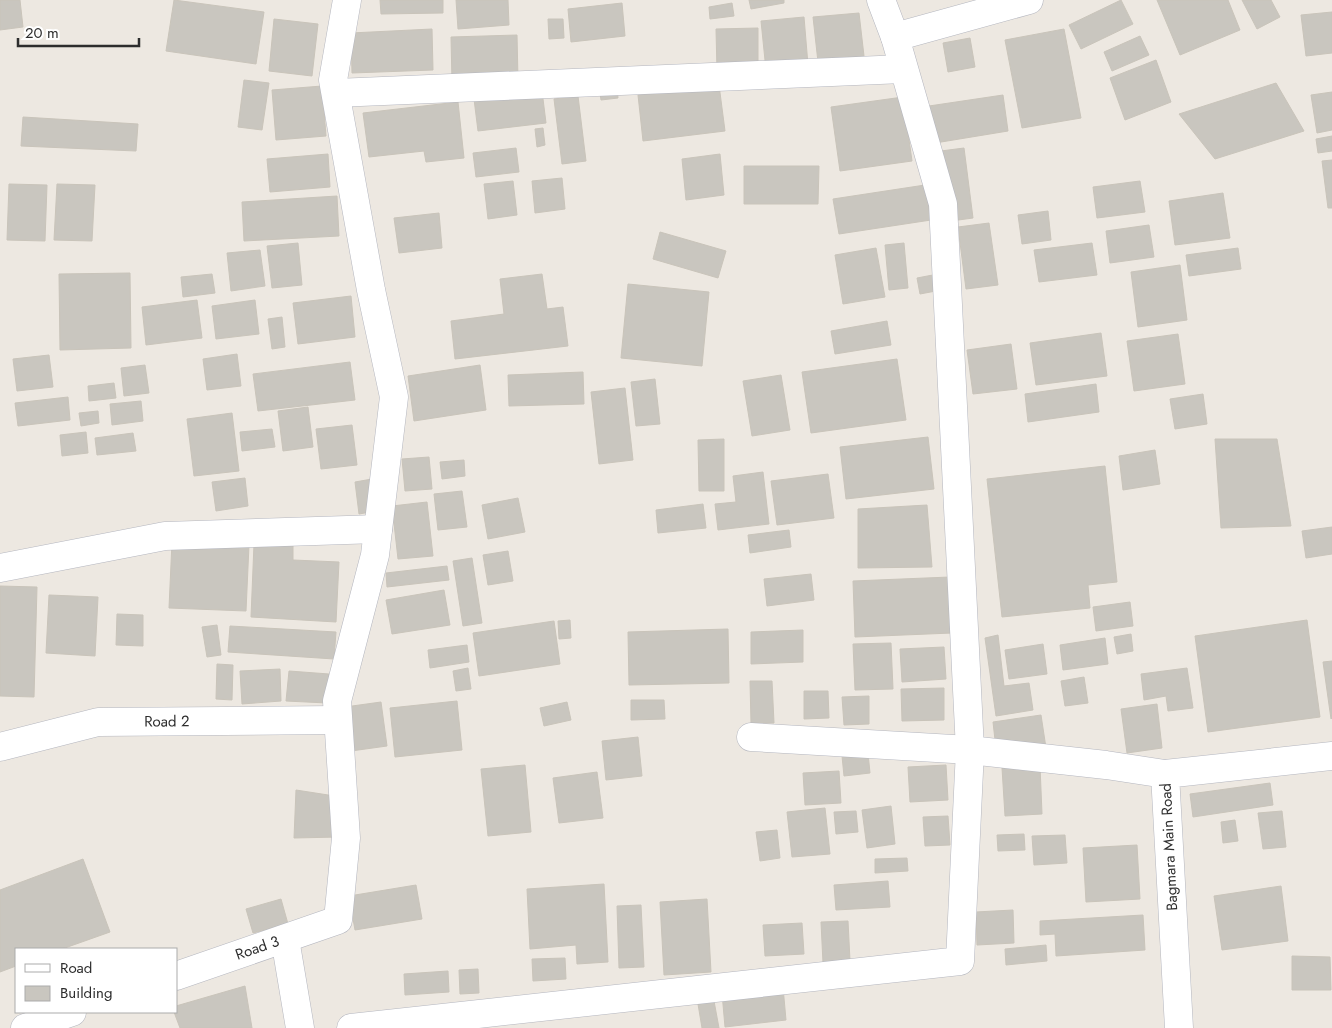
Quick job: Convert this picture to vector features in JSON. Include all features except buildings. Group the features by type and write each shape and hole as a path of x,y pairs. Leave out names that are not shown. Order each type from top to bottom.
{"street":[{"path":"337,720 337,701 375,555 394,397 371,290 333,80 347,0"},
{"path":"351,1028 960,961 970,750 943,204 895,37 881,0"},
{"path":"895,37 1029,0"},
{"path":"336,93 904,69"},
{"path":"0,568 165,536 378,529"},
{"name":"Road 2","path":"0,747 98,722 337,720"},
{"name":"Road 3","path":"178,975 338,920 346,838 337,720"},
{"path":"751,737 970,750 1106,765 1165,774"},
{"name":"Bagmara Main Road","path":"1179,1028 1165,774 1332,756"},
{"path":"285,939 300,1028"},
{"path":"25,1028 69,1013"}]}
